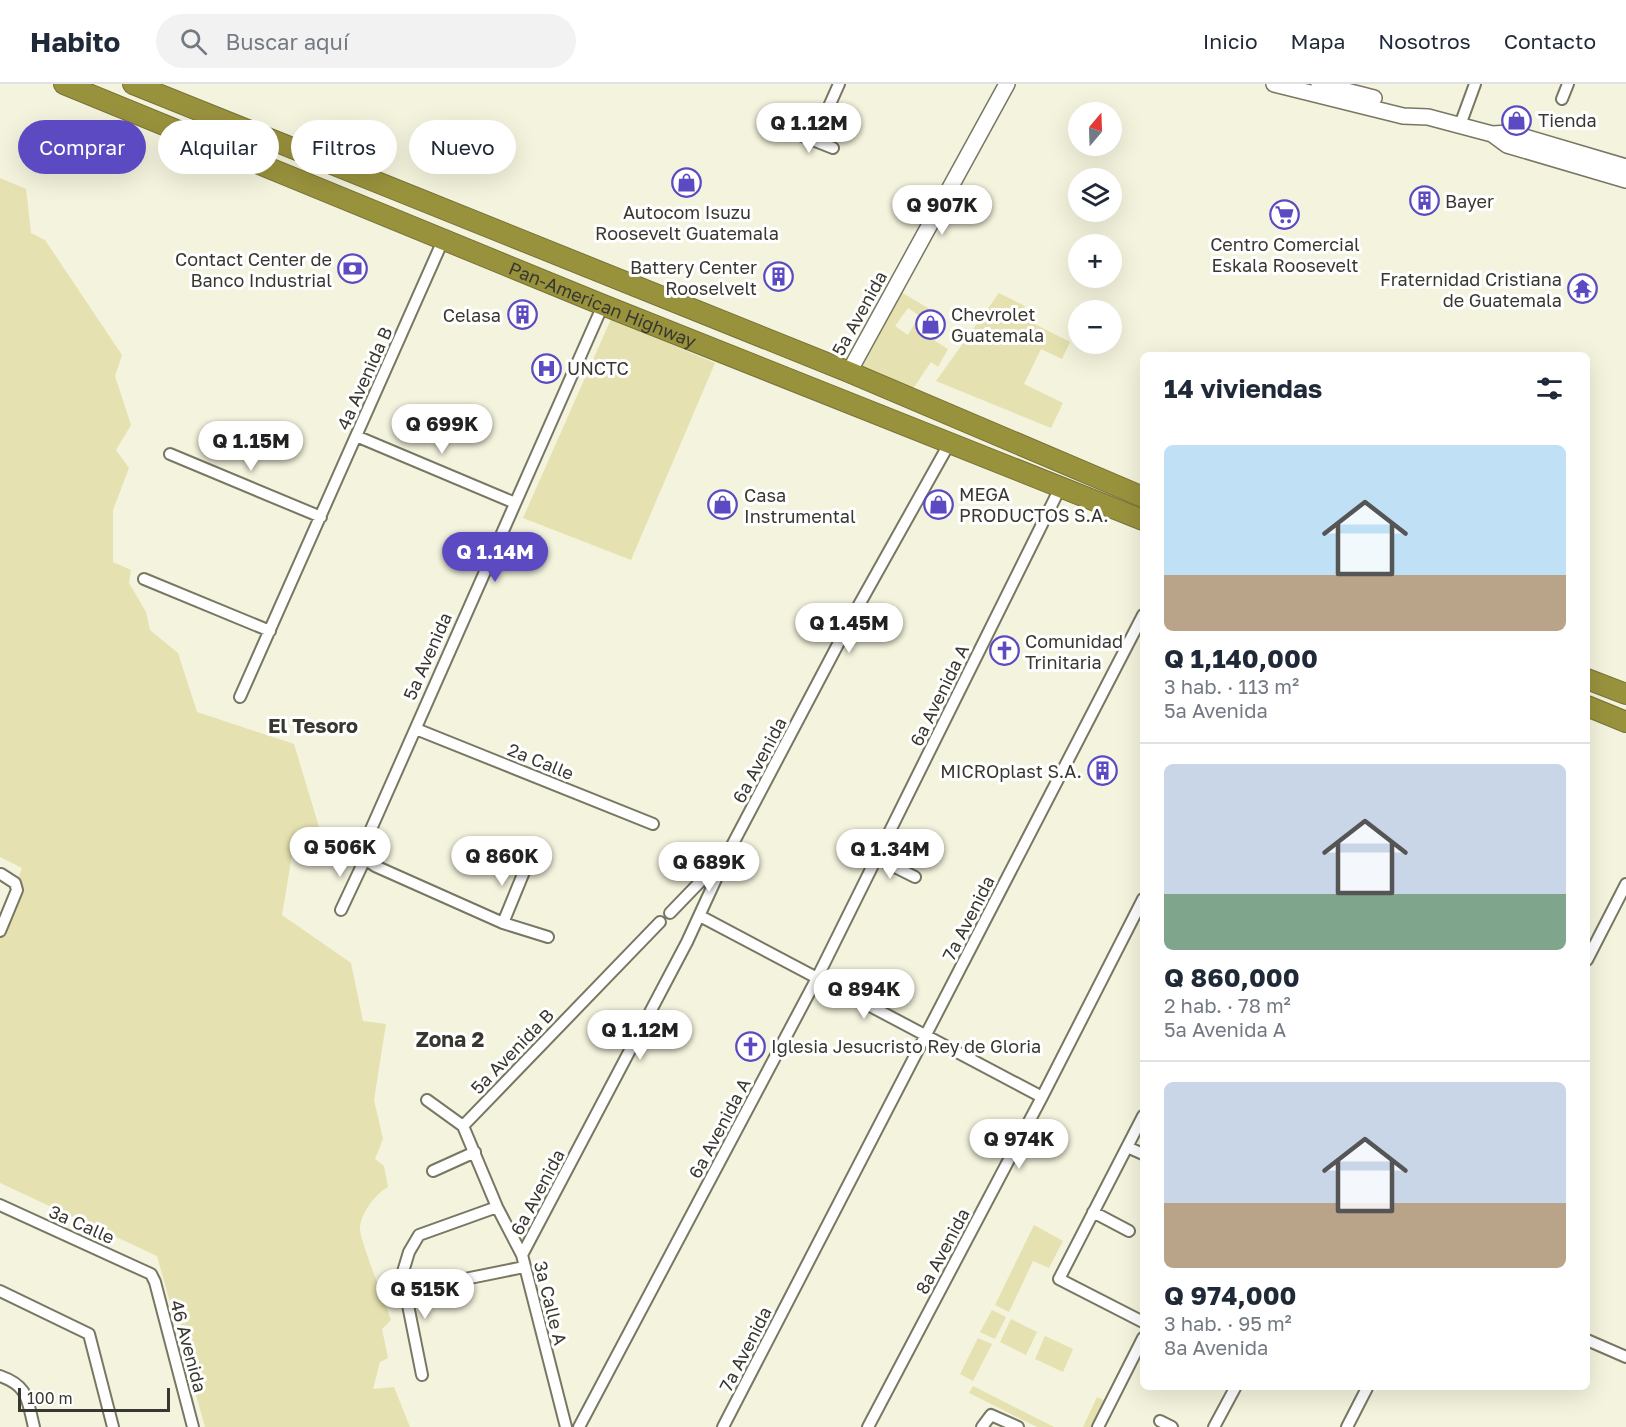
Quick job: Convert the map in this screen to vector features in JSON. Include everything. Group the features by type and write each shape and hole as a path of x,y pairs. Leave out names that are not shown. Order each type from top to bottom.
{"highway":[{"name":"Pan-American Highway","path":"64,84 158,123"},
{"name":"Pan-American Highway","path":"133,84 849,372 1140,497"},
{"path":"210,116 217,120"},
{"name":"Pan-American Highway","path":"279,171 949,444 1140,519"},
{"path":"505,264 567,277 822,381 839,382 849,372"},
{"path":"949,444 958,436 966,435 1012,453 1040,455"},
{"path":"1590,680 1626,693"},
{"path":"1590,707 1626,722"}],"main road":[{"name":"5a Avenida","path":"849,372 1006,84"},
{"path":"1274,84 1403,116 1428,117 1492,134 1511,133 1626,167"},
{"path":"1319,84 1407,106 1428,117"},
{"path":"1492,134 1507,145 1626,180"}],"street":[{"path":"814,140 839,84"},
{"path":"1460,125 1475,84"},
{"path":"1562,99 1568,84"},
{"path":"795,133 833,148"},
{"name":"4a Avenida B","path":"240,697 444,237"},
{"name":"5a Avenida","path":"341,910 365,859 364,845 603,304"},
{"path":"357,436 515,503"},
{"name":"6a Avenida","path":"522,1255 700,916 728,853 855,612 949,444"},
{"path":"170,454 321,517"},
{"name":"6a Avenida A","path":"579,1427 817,978 1060,488"},
{"path":"144,579 270,631"},
{"name":"7a Avenida","path":"723,1427 1140,621"},
{"name":"2a Calle","path":"416,729 653,824"},
{"path":"670,913 728,853"},
{"path":"877,858 915,877"},
{"path":"365,859 375,866 503,923 548,937"},
{"path":"503,923 528,862"},
{"path":"0,931 17,890 15,883 1,874"},
{"path":"1590,954 1626,884"},
{"name":"8a Avenida","path":"868,1427 1042,1097 1140,905"},
{"path":"700,916 1042,1097"},
{"name":"5a Avenida B","path":"463,1126 660,922"},
{"path":"427,1100 463,1126"},
{"path":"1140,1122 1059,1280 1140,1320"},
{"name":"3a Calle A","path":"463,1126 497,1206 522,1255 566,1427"},
{"path":"1127,1147 1140,1153"},
{"path":"433,1171 475,1152"},
{"name":"3a Calle","path":"0,1205 151,1274"},
{"path":"422,1375 402,1275 404,1264 419,1234 497,1206"},
{"path":"1093,1212 1130,1232"},
{"path":"460,1280 524,1267"},
{"name":"46 Avenida","path":"151,1274 193,1427"},
{"path":"0,1291 88,1334 113,1427"},
{"path":"1590,1341 1626,1357"},
{"path":"1098,1427 1140,1344"},
{"path":"0,1376 14,1381 26,1395 34,1427"},
{"path":"1214,1427 1234,1390"},
{"path":"1347,1427 1366,1390"},
{"path":"982,1427 991,1415 1018,1427"},
{"path":"1160,1421 1172,1427"}],"shaded area":[{"path":"0,178 26,189 31,233 45,240 122,355 115,376 131,425 116,450 129,468 113,510 113,562 131,570 129,583 146,612 150,630 178,653 197,712 294,744 322,837 319,865 292,855 282,915 351,963 363,1021 386,1024 374,1100 383,1139 375,1159 384,1166 388,1187 369,1205 360,1229 368,1259 391,1320 382,1329 388,1358 380,1362 373,1389 394,1387 410,1427 205,1427 157,1256 0,1183 0,927 22,868 0,857"},
{"path":"899,291 935,312 931,317 923,312 920,316 908,308 895,326 908,335 915,323 937,337 935,341 948,349 938,367 931,362 912,390 864,370 862,363"},
{"path":"999,293 1025,306 1021,317 1068,341 1062,359 1041,349 1024,384 1063,403 1051,428 936,381"},
{"path":"611,319 715,363 631,560 523,518"},
{"path":"1034,1225 1063,1241 1049,1268 1033,1261 1009,1312 995,1305"},
{"path":"992,1310 1006,1317 995,1339 980,1332"},
{"path":"1011,1319 1037,1332 1026,1355 1000,1342"},
{"path":"1045,1336 1073,1349 1063,1372 1035,1359"},
{"path":"978,1338 992,1344 973,1381 960,1374"},
{"path":"973,1386 1054,1427 1037,1427 969,1393"},
{"path":"1097,1397 1108,1402 1096,1427 1083,1427"}],"place":[{"name":"Tienda","path":"1517,120"},
{"name":"Autocom Isuzu Roosevelt Guatemala","path":"687,183"},
{"name":"Bayer","path":"1424,201"},
{"name":"Centro Comercial Eskala Roosevelt","path":"1285,215"},
{"name":"Contact Center de Banco Industrial","path":"353,269"},
{"name":"Battery Center Rooselvelt","path":"778,277"},
{"name":"Fraternidad Cristiana de Guatemala","path":"1583,289"},
{"name":"Celasa","path":"522,315"},
{"name":"Chevrolet Guatemala","path":"930,324"},
{"name":"UNCTC","path":"546,368"},
{"name":"MEGA PRODUCTOS S.A.","path":"938,504"},
{"name":"Casa Instrumental","path":"723,505"},
{"name":"Comunidad Trinitaria","path":"1004,651"},
{"name":"MICROplast S.A.","path":"1103,771"},
{"name":"Iglesia Jesucristo Rey de Gloria","path":"750,1046"}],"district":[{"name":"El Tesoro","path":"313,725"},
{"name":"Zona 2","path":"450,1039"}]}
